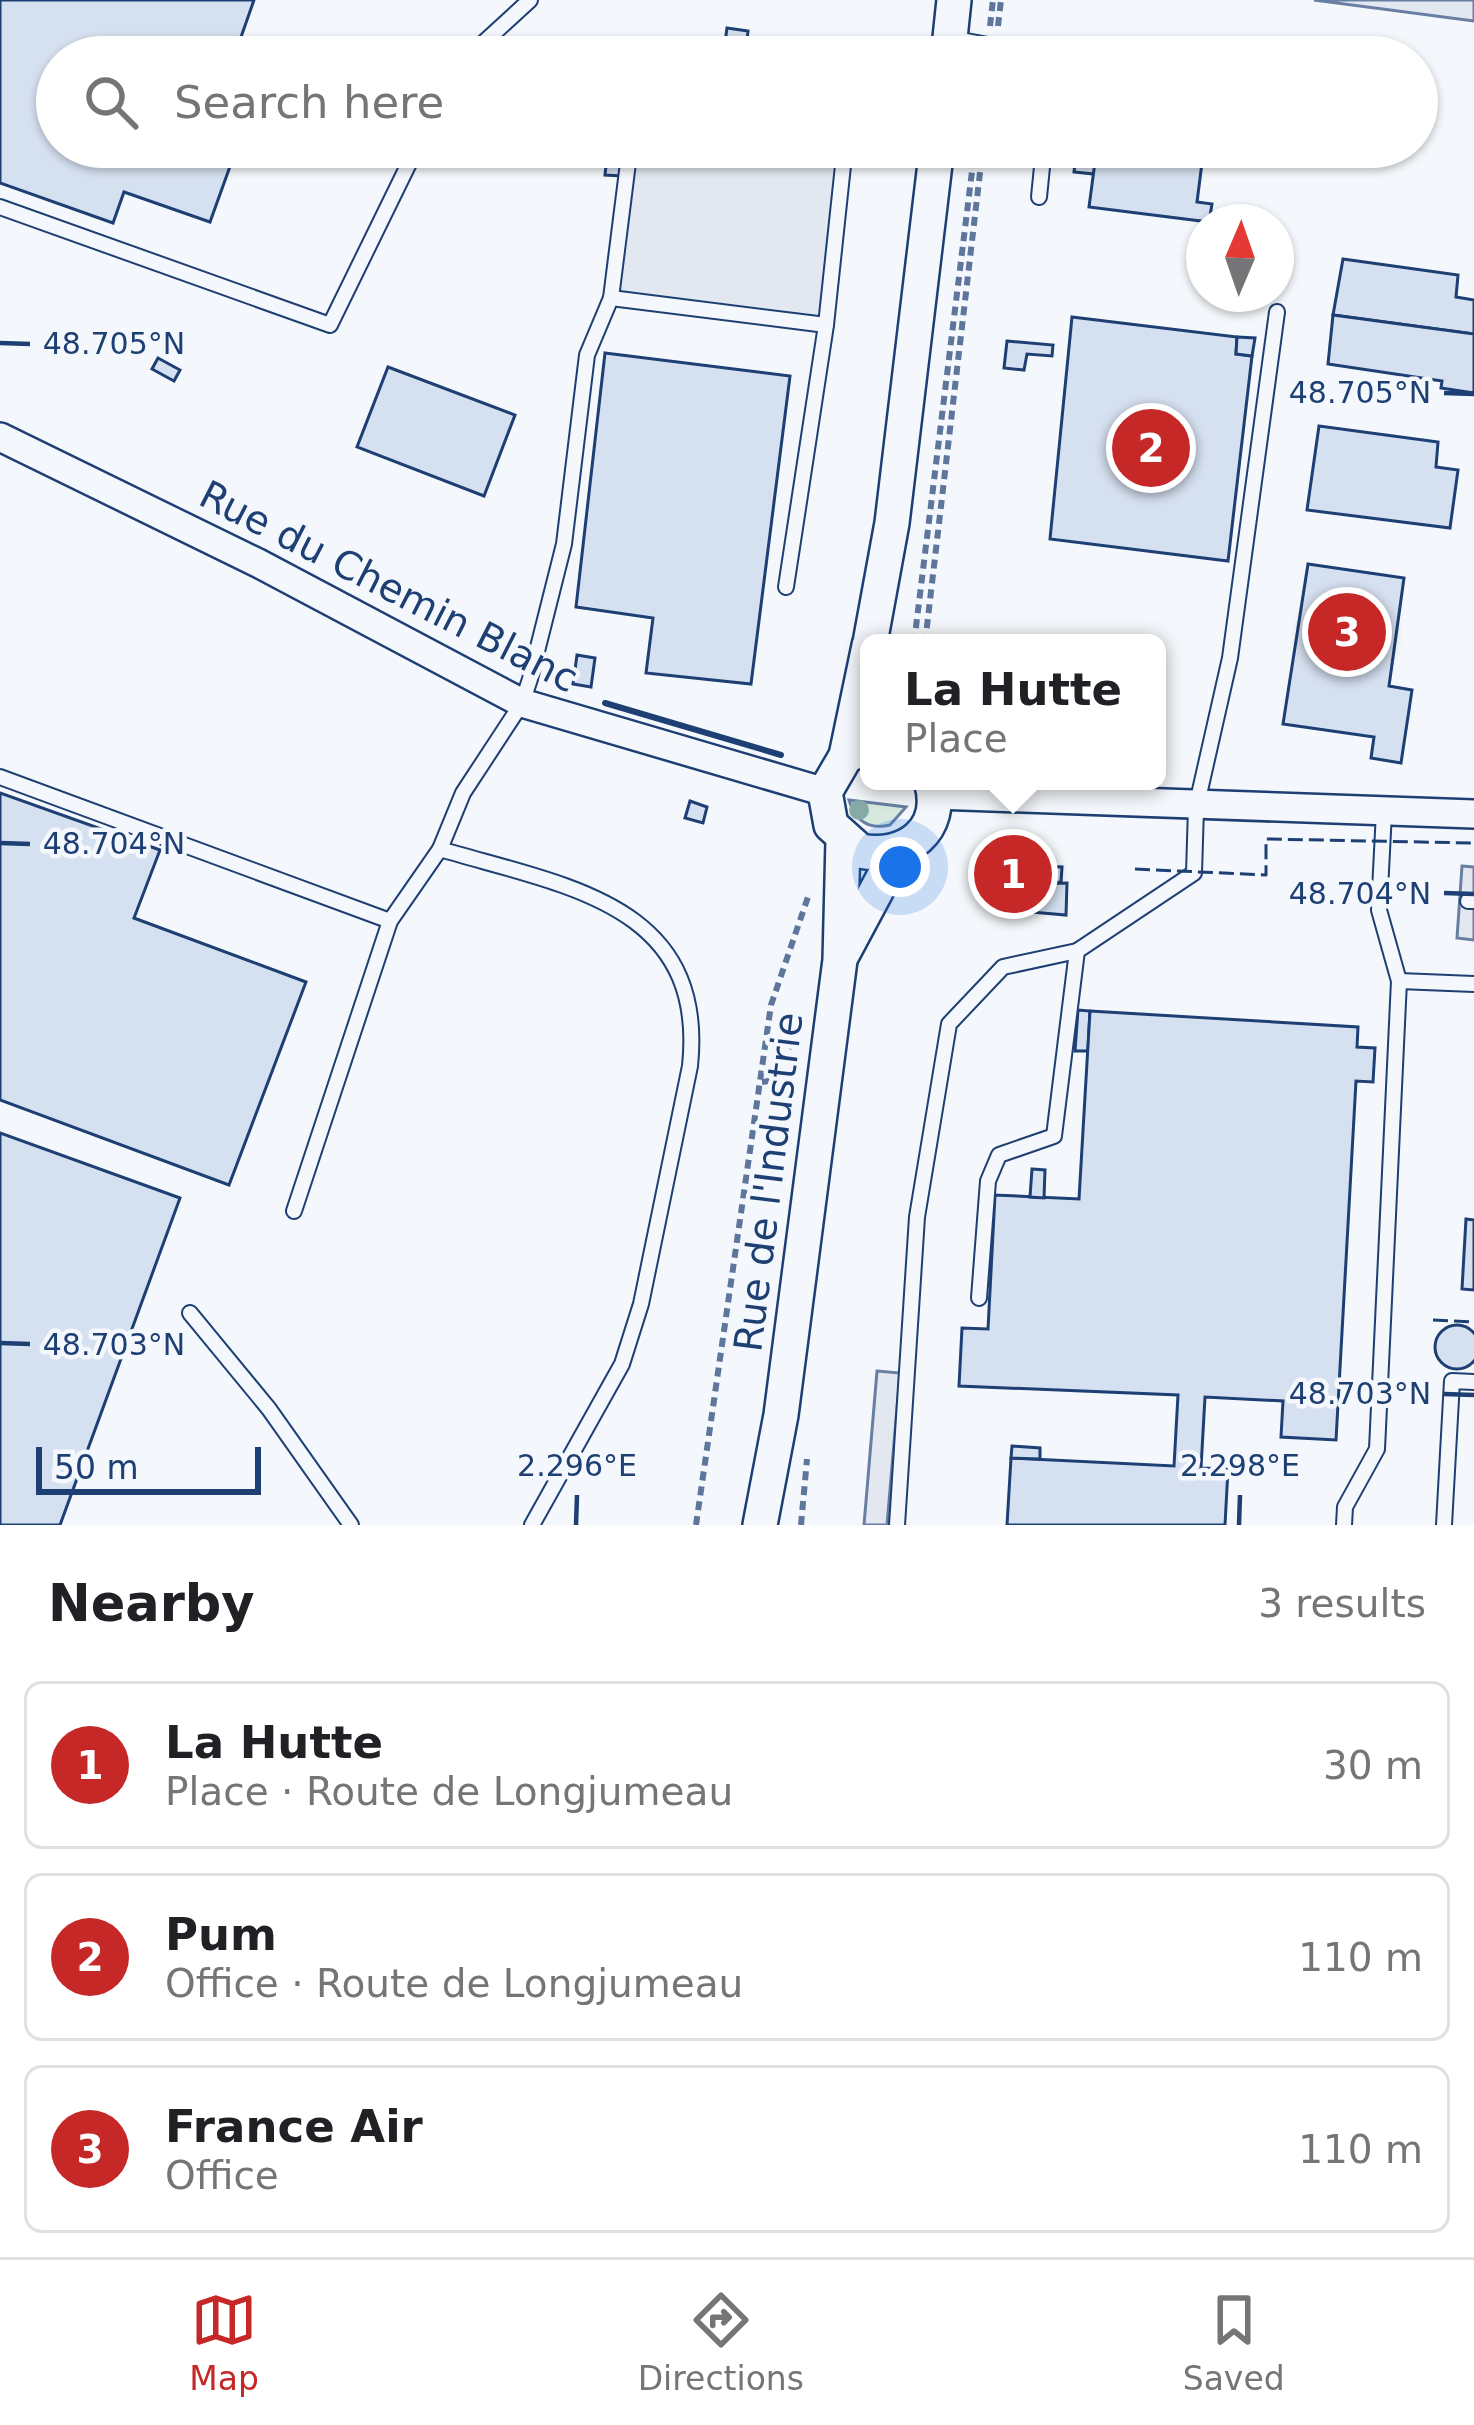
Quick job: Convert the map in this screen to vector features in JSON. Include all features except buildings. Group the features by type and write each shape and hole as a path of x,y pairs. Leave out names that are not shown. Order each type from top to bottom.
{"street":[{"path":"950,36 954,0"},
{"path":"871,634 892,523 934,168"},
{"name":"Rue du Chemin Blanc","path":"0,437 258,563 522,703 556,717 825,792"},
{"path":"887,634 892,523"},
{"path":"858,751 825,792 831,825 860,851 897,852"},
{"name":"Rue de l'Industrie","path":"840,960 897,852 927,829 934,790"},
{"path":"960,790 1196,808 1474,814"},
{"name":"Rue de l'Industrie","path":"760,1525 781,1415 840,960 843,840"},
{"name":"Rue de l'Industrie","path":"778,1525 781,1415"}],"lane":[{"path":"491,36 530,0"},
{"path":"0,207 329,325 407,168"},
{"path":"294,1211 390,920 440,849 463,793 522,703 564,544 587,355 611,298 627,168"},
{"path":"786,587 826,326 843,168"},
{"path":"1039,197 1042,168"},
{"path":"611,298 826,326"},
{"path":"897,1525 917,1216 949,1024 1003,968 1077,950 1194,873 1196,808 1230,658 1277,312"},
{"path":"0,777 390,920"},
{"path":"1344,1525 1345,1507 1377,1449 1399,981 1379,910 1384,812"},
{"path":"440,849 614,907 655,935 690,994 694,1027 690,1066 641,1304 622,1364 532,1525"},
{"path":"979,1298 988,1180 999,1155 1054,1136 1077,950"},
{"path":"1399,981 1474,984"},
{"path":"190,1313 296,1445 351,1525"},
{"path":"1444,1525 1452,1382 1474,1382"}],"path":[{"path":"915,634 976,168"},
{"path":"927,634 977,168"},
{"path":"696,1525 771,1005 812,890 825,891"},
{"path":"762,1082 769,1081 803,1025"}],"shaded area":[{"path":"1314,0 1474,0 1474,21"},
{"path":"627,168 843,168 826,325 611,298"},
{"path":"849,800 906,807 890,825 876,826 859,818"},
{"path":"1462,866 1474,867 1474,940 1457,938"},
{"path":"877,1371 900,1373 887,1525 864,1525"}],"fence":[{"path":"1135,869 1266,875 1266,839 1474,843"},
{"path":"1433,1320 1474,1322"}],"wall":[{"path":"605,703 781,755"}],"place":[{"name":"Pum","path":"1151,448"},
{"name":"France Air","path":"1347,632"},
{"name":"La Hutte","path":"1013,874"}]}
